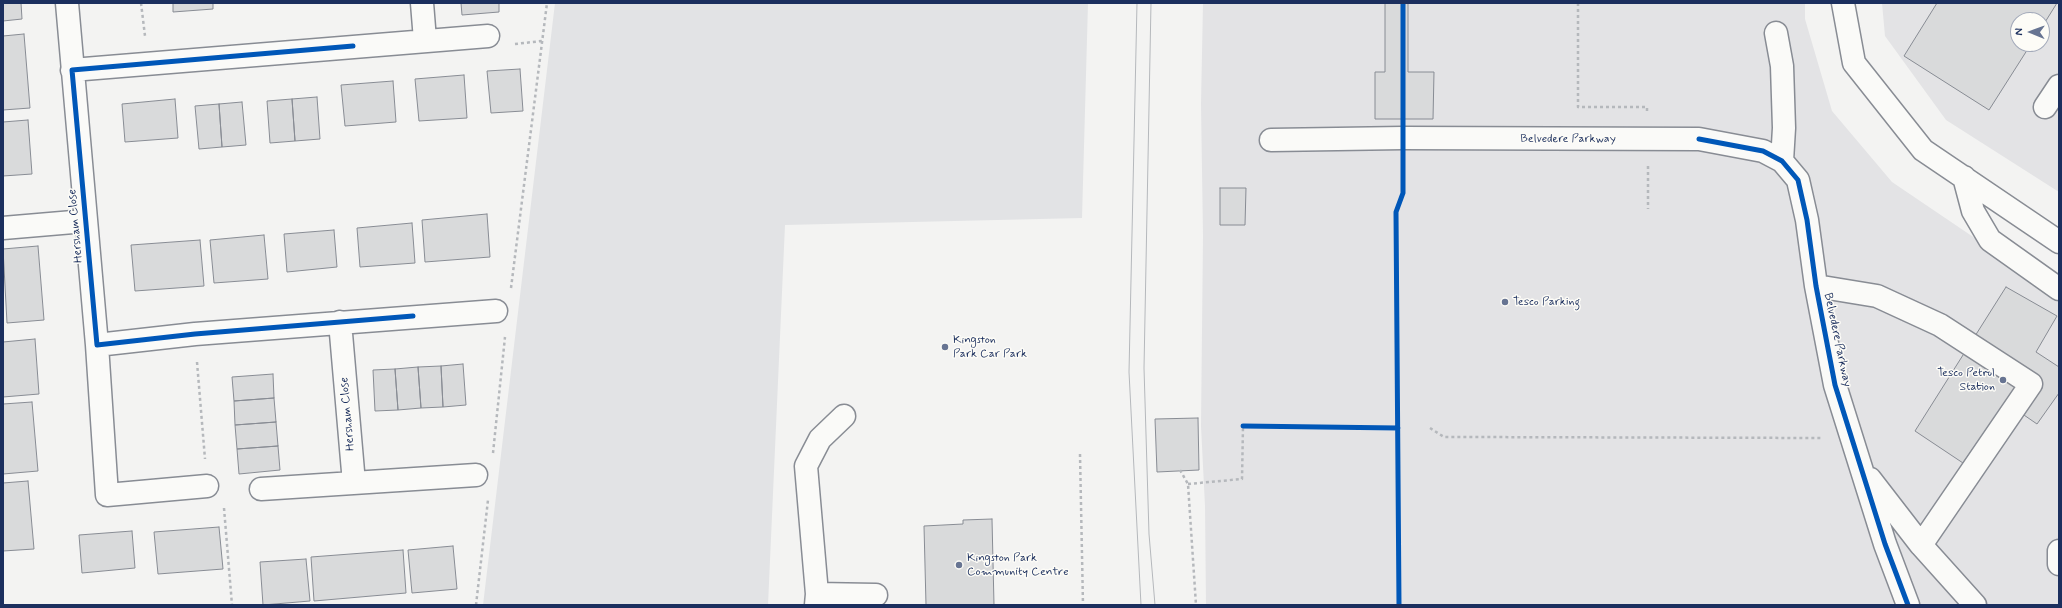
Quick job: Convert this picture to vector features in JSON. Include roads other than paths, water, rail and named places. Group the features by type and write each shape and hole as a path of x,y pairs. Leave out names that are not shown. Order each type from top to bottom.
{"street":[{"name":"Hersham Close","path":"67,3 97,345 107,495 207,486"},
{"path":"422,3 425,40"},
{"path":"1844,3 1854,63 1923,150 2059,242"},
{"path":"1776,32 1782,74 1784,128 1782,161"},
{"path":"72,70 488,36"},
{"path":"2045,107 2059,86"},
{"name":"Belvedere Parkway","path":"1271,140 1403,138 1699,139 1763,151 1782,161 1798,180 1807,220 1816,286 1835,385 1860,467 1908,605"},
{"path":"1964,177 1972,211 1990,240 2059,289"},
{"name":"Hersham Close","path":"3,228 85,221"},
{"path":"1816,286 1877,296 1884,299 1940,325 2030,384 1921,545"},
{"path":"97,345 195,334 413,316 496,311"},
{"name":"Hersham Close","path":"340,322 354,483"},
{"path":"844,416 820,439 806,466 817,599 876,595"},
{"name":"Belvedere Parkway","path":"1860,467 1921,545 1975,605"},
{"path":"261,489 476,475"},
{"path":"2059,551 2059,564"}],"tram line":[{"path":"1137,3 1129,372 1141,605"},
{"path":"1151,3 1144,368 1149,534 1155,605"}],"place":[{"name":"Tesco Parking","path":"1505,302"},
{"name":"Kingston Park Car Park","path":"945,347"},
{"name":"Tesco Petrol Station","path":"2003,380"},
{"name":"Kingston Park Community Centre","path":"959,565"}]}
